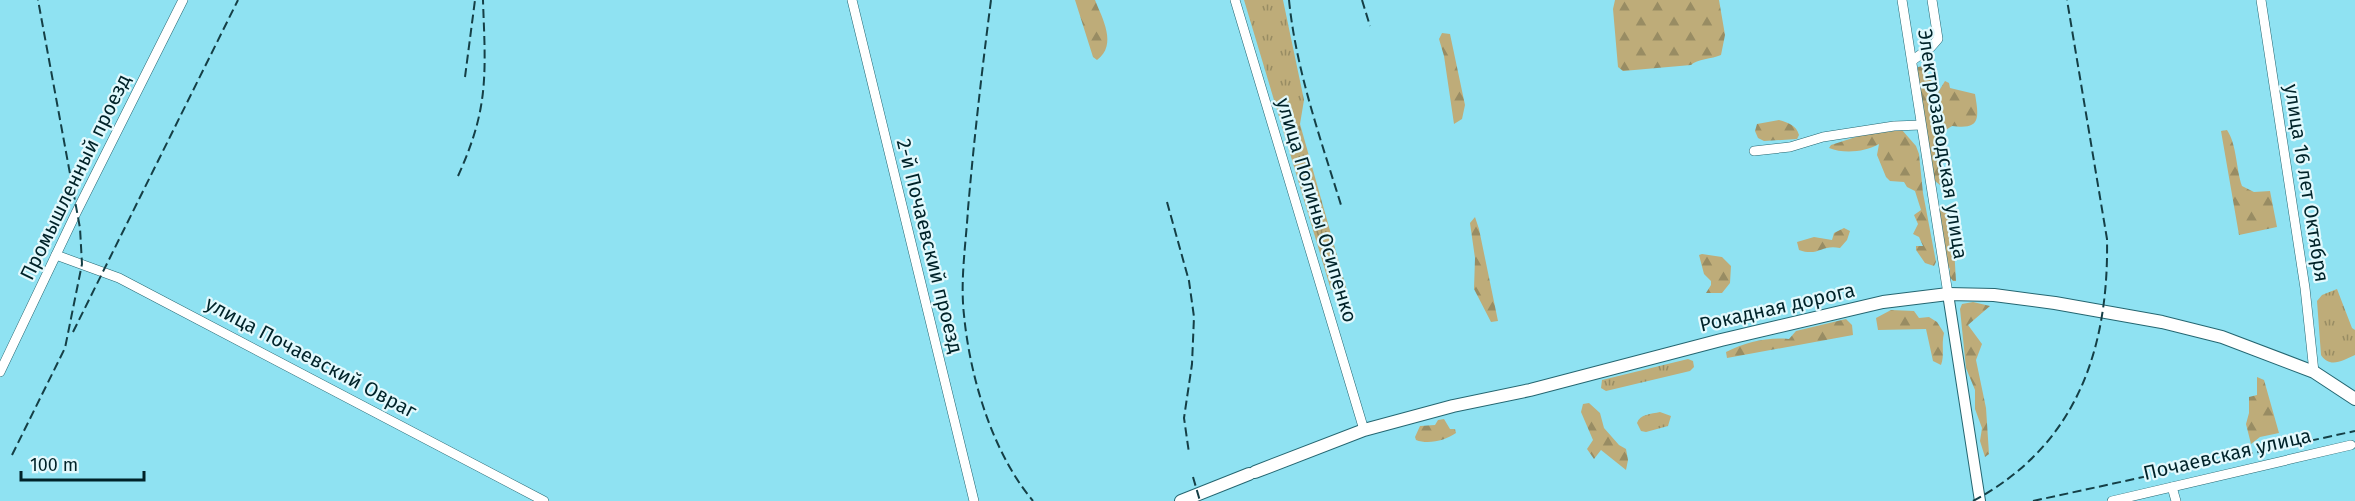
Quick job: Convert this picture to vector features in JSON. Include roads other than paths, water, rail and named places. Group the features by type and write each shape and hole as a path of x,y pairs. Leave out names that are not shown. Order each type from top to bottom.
{"main road":[{"name":"Рокадная дорога","path":"1181,501 1364,430 1453,406 1530,390 1721,340 1883,302 1948,294 1994,295 2028,299 2162,322 2222,337 2314,372"},
{"path":"2314,372 2355,399"}],"street":[{"name":"Промышленный проезд","path":"0,372 183,0"},
{"name":"2-й Почаевский проезд","path":"852,0 974,501"},
{"name":"улица Полины Осипенко","path":"1235,0 1364,430"},
{"name":"Электрозаводская улица","path":"1902,0 1948,294"},
{"path":"1913,60 1938,39 1932,0"},
{"name":"улица 16 лет Октября","path":"2261,0 2306,288 2314,372"},
{"path":"1754,151 1790,147 1823,137 1894,126 1921,125"},
{"name":"улица Почаевский Овраг","path":"56,255 119,278 544,501"},
{"path":"1948,294 1980,501"},
{"name":"Почаевская улица","path":"2112,501 2351,445"},
{"path":"2172,486 2176,501"}],"railway":[{"path":"12,455 65,348 82,264 80,228 38,0"},
{"path":"73,332 238,0"},
{"path":"465,77 475,0"},
{"path":"458,176 475,133 483,93 485,53 483,0"},
{"path":"991,0 968,209 963,275 964,315 972,363 985,413 1006,460 1033,501"},
{"path":"1289,0 1303,78 1341,205"},
{"path":"1362,0 1370,26"},
{"path":"1973,501 2008,479 2038,452 2061,423 2079,391 2093,356 2101,319 2106,280 2107,239 2067,0"},
{"path":"1167,202 1189,281 1194,317 1192,364 1184,418 1189,453"},
{"path":"2033,501 2355,431"},
{"path":"1193,477 1200,501"}]}
